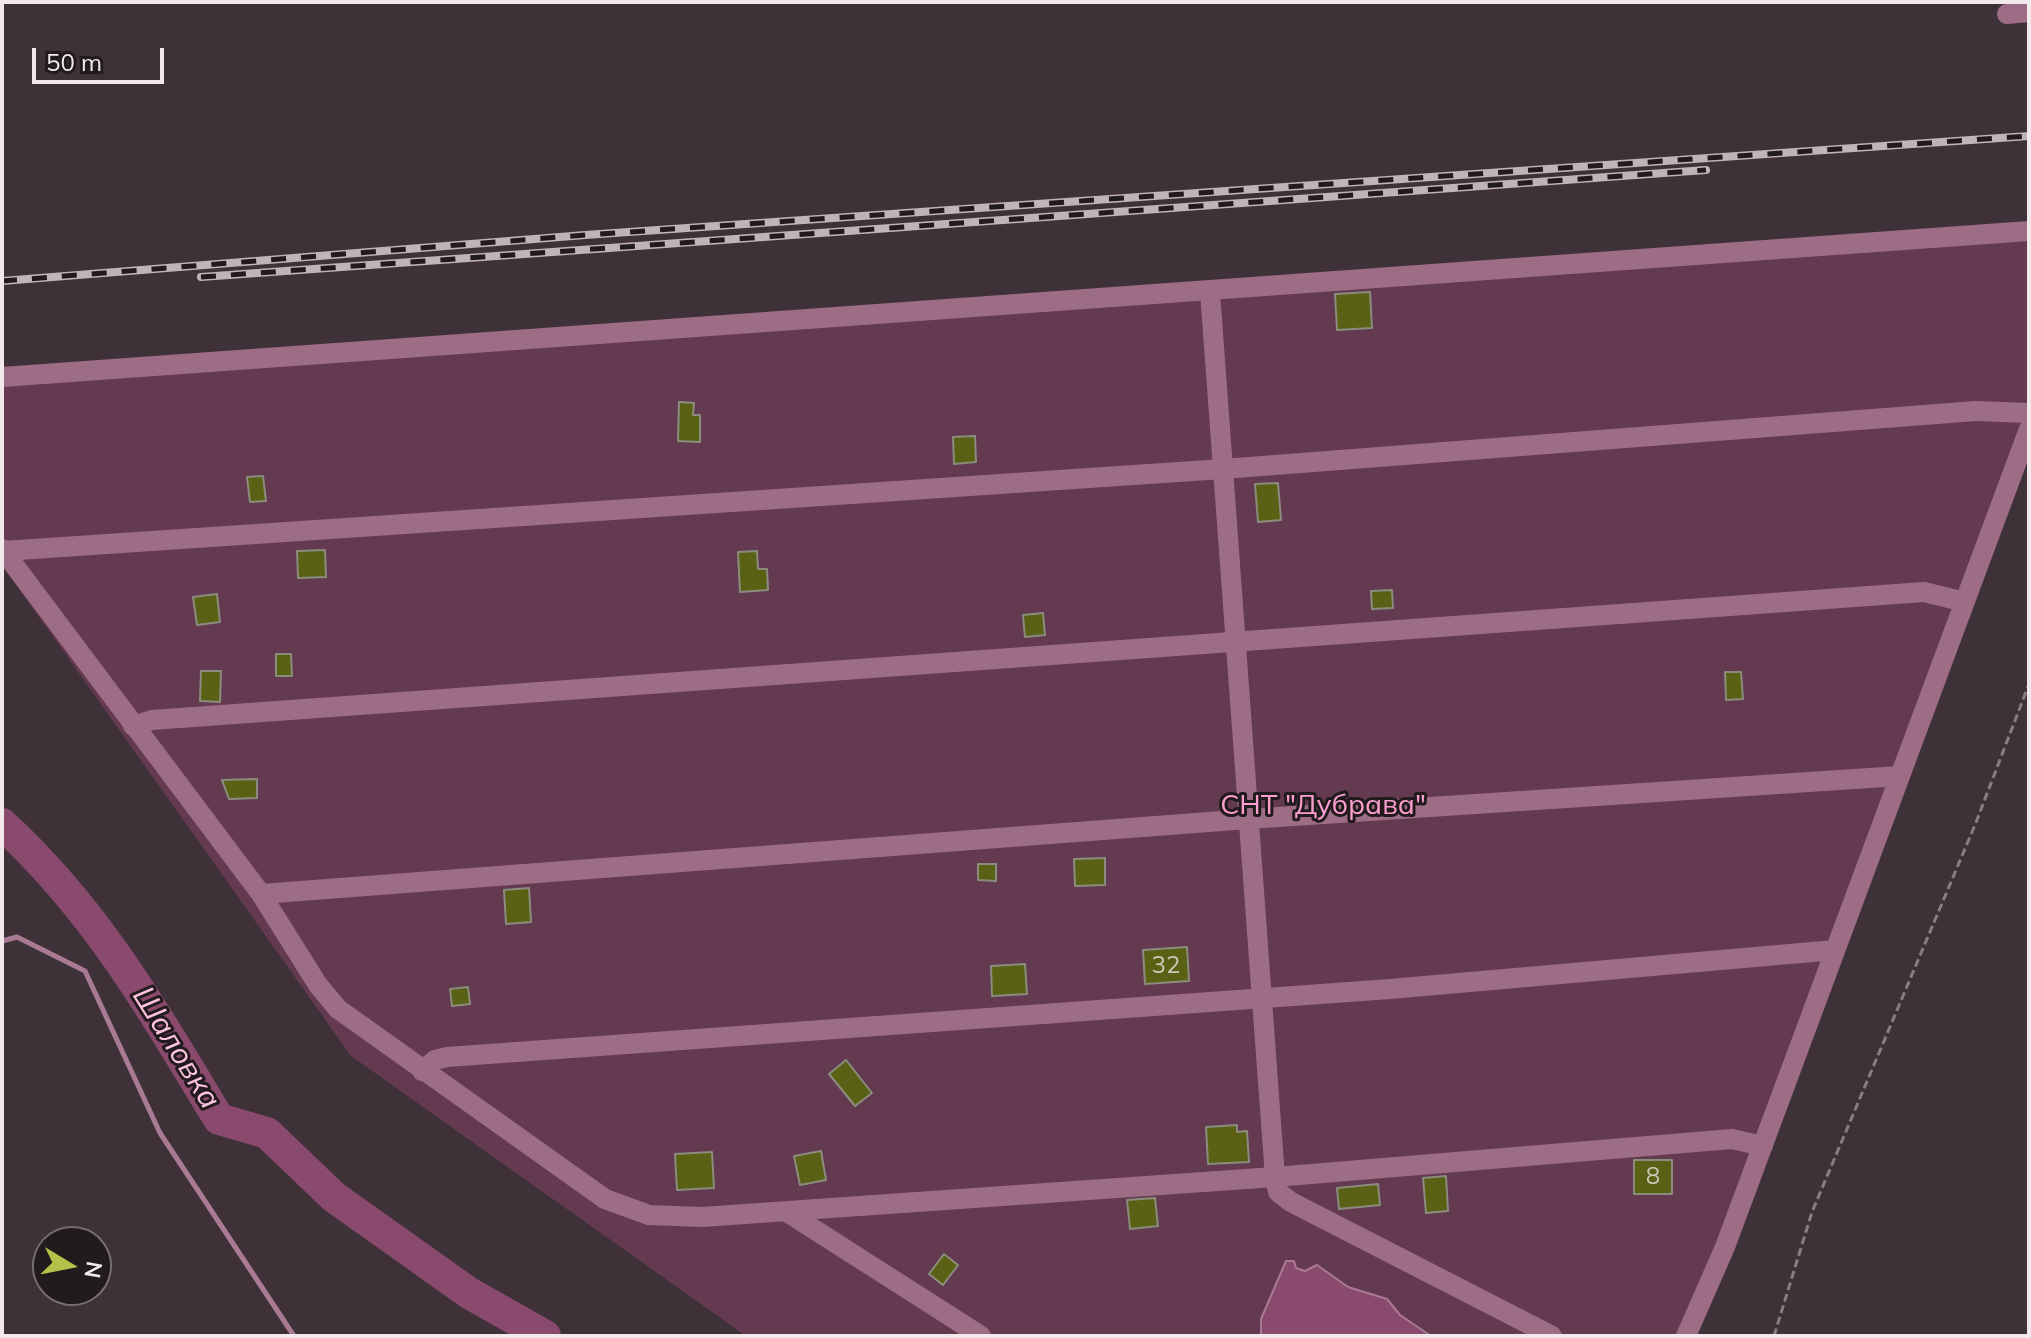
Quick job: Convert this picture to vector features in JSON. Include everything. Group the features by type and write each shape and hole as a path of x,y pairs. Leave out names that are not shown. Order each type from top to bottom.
{"lane":[{"path":"2007,14 2029,12"},
{"path":"2,377 2029,231"},
{"path":"1210,292 1278,1192 1291,1202 1552,1336"},
{"path":"3,550 1223,469 1976,411 2029,413"},
{"path":"1686,1336 1704,1301 1763,1146 2029,429"},
{"path":"3,550 261,894 318,985 338,1009 605,1199 629,1210 673,1217 787,1212 1275,1177 1732,1139 1763,1146"},
{"path":"133,726 152,720 1924,592 1965,602"},
{"path":"261,894 1248,819 1900,776"},
{"path":"422,1071 435,1060 447,1057 1835,950"},
{"path":"787,1212 981,1336"}],"path":[{"path":"1774,1336 1812,1212 1975,825 2029,684"}],"green space":[{"name":"СНТ \"Дубрава\"","path":"2029,222 2029,444 1696,1336 746,1336 351,1056 2,565 2,369"}],"shaded area":[{"path":"1286,1261 1294,1261 1296,1268 1305,1271 1317,1265 1348,1287 1387,1299 1400,1315 1431,1336 1261,1336 1261,1319"}],"building":[{"path":"1370,292 1372,328 1337,330 1335,294"},
{"path":"679,402 694,403 693,415 700,415 700,442 678,441"},
{"path":"975,436 976,462 954,464 953,437"},
{"path":"263,476 266,501 250,502 247,477"},
{"path":"1278,483 1281,520 1258,522 1255,484"},
{"path":"325,550 326,577 298,578 297,551"},
{"path":"757,551 758,569 767,569 768,590 740,592 738,552"},
{"path":"1392,590 1393,608 1372,609 1371,591"},
{"path":"217,594 220,622 197,625 193,597"},
{"path":"1043,613 1045,635 1025,637 1023,615"},
{"path":"276,654 291,654 292,676 276,676"},
{"path":"201,671 221,671 220,702 200,701"},
{"path":"1725,672 1741,672 1743,699 1726,700"},
{"path":"257,779 257,798 229,799 222,780"},
{"path":"1105,858 1105,885 1075,886 1074,859"},
{"path":"978,864 996,864 996,881 978,880"},
{"path":"529,888 531,922 506,924 504,890"},
{"path":"1187,947 1189,981 1145,984 1143,950"},
{"path":"1025,964 1027,994 992,996 991,966"},
{"path":"468,987 470,1004 452,1006 450,989"},
{"path":"846,1060 872,1093 855,1106 829,1074"},
{"path":"1237,1125 1237,1132 1247,1131 1249,1162 1208,1164 1206,1127"},
{"path":"821,1151 826,1180 800,1185 794,1156"},
{"path":"712,1152 714,1188 677,1190 675,1154"},
{"path":"1634,1160 1672,1160 1672,1194 1634,1194"},
{"path":"1446,1176 1448,1211 1426,1213 1423,1178"},
{"path":"1378,1184 1380,1205 1339,1209 1337,1188"},
{"path":"1155,1198 1158,1226 1130,1229 1127,1200"},
{"path":"944,1254 958,1265 943,1285 929,1274"}],"waterway":[{"name":"Шаловка","path":"2,824 36,857 95,927 146,1001 219,1119 267,1133 334,1197 469,1293 545,1336"},
{"path":"2,941 17,937 85,971 160,1133 294,1336"}],"railway":[{"path":"2,281 585,235 2029,136"},
{"path":"201,277 1706,170"}]}
